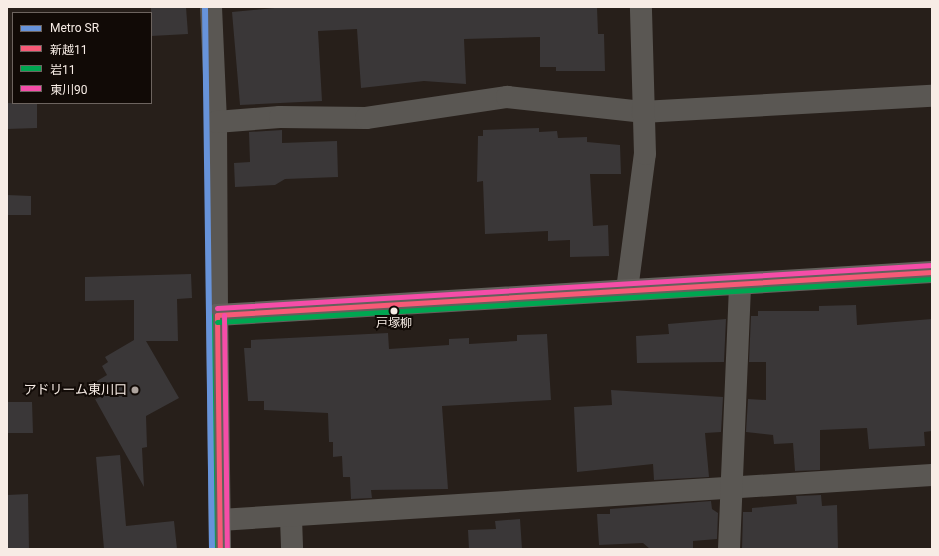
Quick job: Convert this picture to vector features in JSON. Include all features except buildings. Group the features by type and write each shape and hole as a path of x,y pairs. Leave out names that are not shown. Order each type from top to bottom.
{"main road":[{"path":"220,549 217,315 627,290 740,285 932,272"}],"street":[{"path":"211,7 216,122 217,315"},
{"path":"627,290 645,154 642,112 642,7"},
{"path":"216,122 280,117 366,118 507,97 642,112 932,96"},
{"path":"729,549 740,285"},
{"path":"220,520 291,518 932,475"},
{"path":"291,518 292,549"}],"metro line":[{"name":"SR","path":"205,7 212,549"}],"transit line":[{"name":"東川90","path":"217,308 932,265"},
{"name":"新越11","path":"217,315 932,272"},
{"name":"岩11","path":"217,322 932,279"},
{"name":"岩11","path":"210,315 213,549"},
{"name":"新越11","path":"217,315 220,549"},
{"name":"東川90","path":"224,315 227,549"}],"place":[{"name":"戸塚柳","path":"394,311"},
{"name":"アドリーム東川口","path":"135,390"}]}
